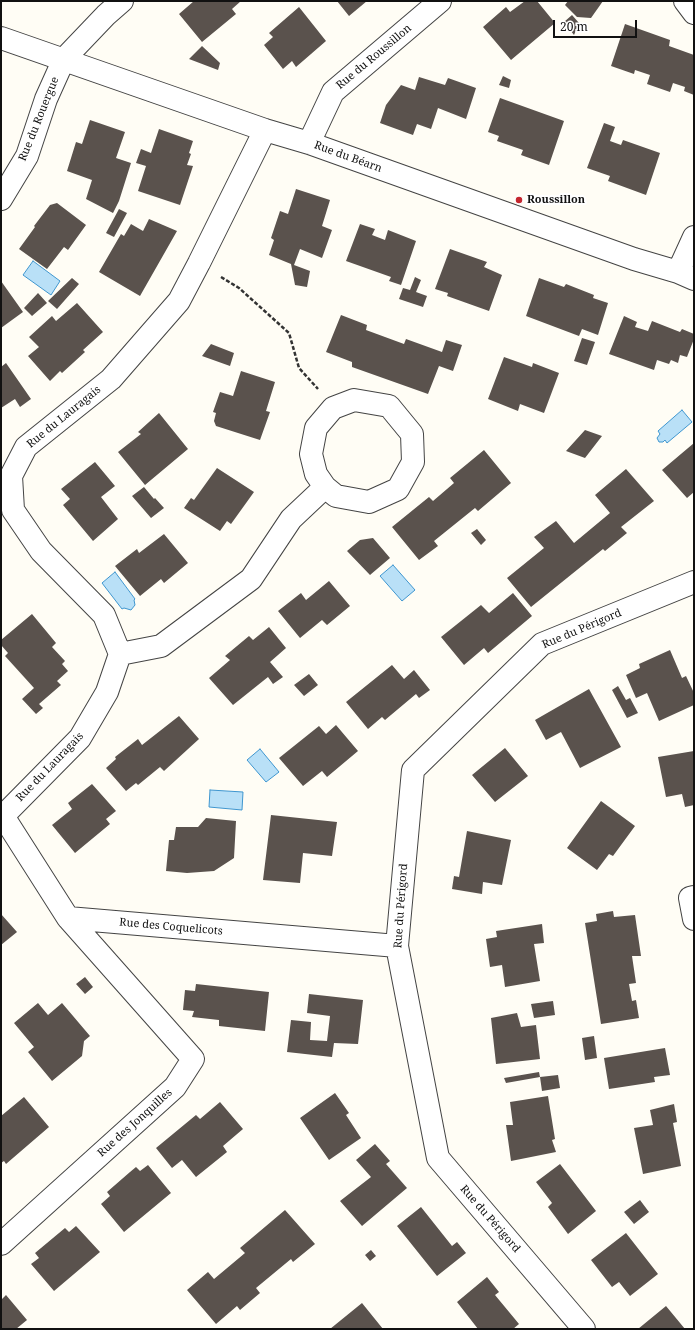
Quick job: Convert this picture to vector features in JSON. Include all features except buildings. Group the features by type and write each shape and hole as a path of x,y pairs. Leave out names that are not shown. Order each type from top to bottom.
{"street":[{"path":"64,59 106,14 122,1"},
{"name":"Rue du Roussillon","path":"308,142 333,92 440,1"},
{"path":"685,1 694,13"},
{"name":"Rue du Béarn","path":"1,38 264,130 308,142 634,259 686,275"},
{"name":"Rue du Rouergue","path":"1,200 27,156 46,99 64,59"},
{"name":"Rue du Lauragais","path":"2,816 80,738 107,692 120,654 104,615 41,551 13,510 11,476 26,447 111,379 179,301 264,130"},
{"path":"686,275 694,237"},
{"path":"354,400 389,406 412,434 413,462 398,489 369,502 336,496 326,487 316,474 311,454 316,428 334,408 354,400"},
{"path":"120,654 161,646 251,579 291,519 326,487"},
{"name":"Rue du Périgord","path":"584,1329 438,1158 397,946 412,770 542,644 694,582"},
{"path":"2,816 68,918"},
{"path":"694,898 690,898 694,919"},
{"name":"Rue des Coquelicots","path":"68,918 397,946"},
{"name":"Rue des Jonquilles","path":"1,1244 175,1087 193,1059 68,918"}],"path":[{"path":"199,263 239,288 289,333 299,368 334,408"}],"water":[{"path":"33,261 60,281 51,295 23,275"},
{"path":"682,410 692,422 667,443 665,440 663,442 659,442 657,438 660,434 658,431"},
{"path":"393,565 415,590 402,601 380,576"},
{"path":"115,572 135,599 135,605 131,610 124,608 122,609 102,583"},
{"path":"260,749 279,772 266,782 247,760"},
{"path":"210,790 243,792 242,810 209,807"}],"place":[{"name":"Roussillon","path":"519,200"}]}
